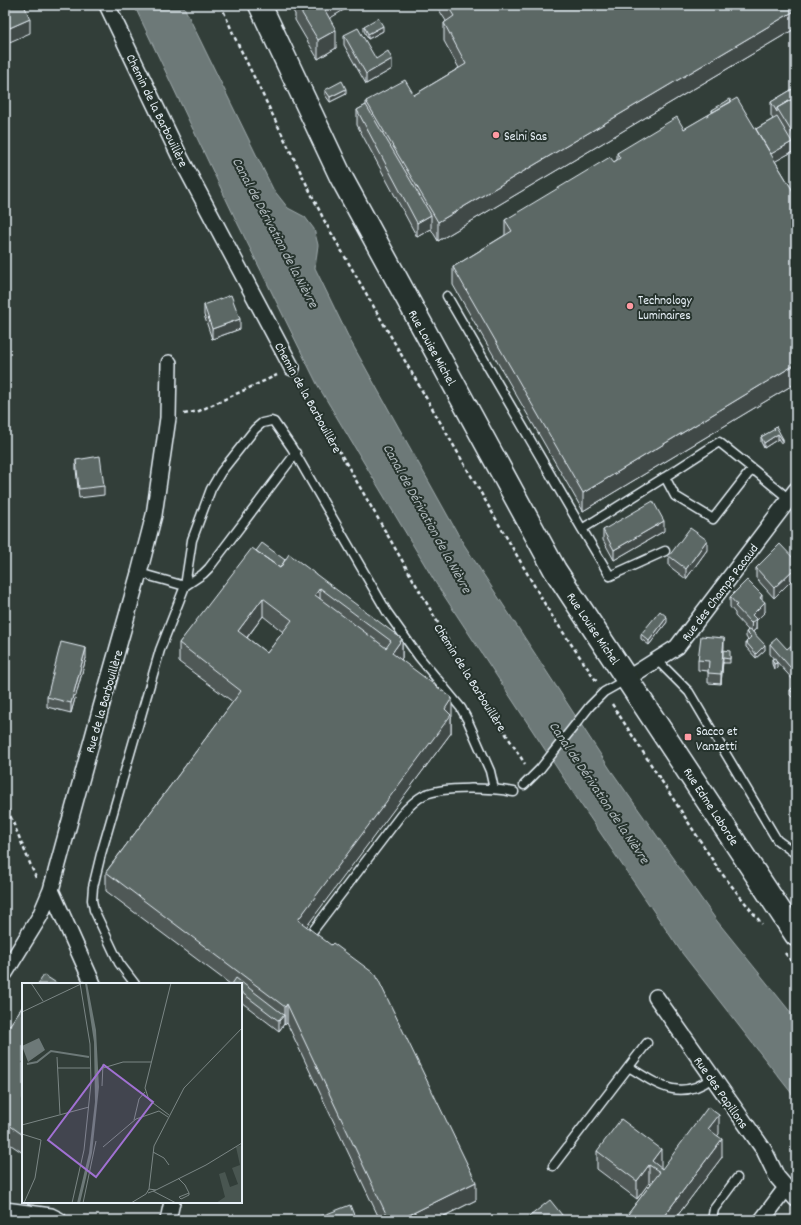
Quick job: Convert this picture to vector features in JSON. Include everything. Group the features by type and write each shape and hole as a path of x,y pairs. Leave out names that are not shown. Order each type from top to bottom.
{"street":[{"name":"Chemin de la Barbouillère","path":"108,5 179,155 292,368"},
{"name":"Rue Louise Michel","path":"260,5 340,177 555,570 628,678"},
{"name":"Rue de la Barbouillère","path":"5,973 40,916 49,896 139,573 154,514 168,418 169,363"},
{"name":"Rue des Champs Pacaud","path":"628,678 677,647 792,494"},
{"name":"Rue Edme Laborde","path":"628,678 796,935"},
{"path":"49,896 92,983"},
{"name":"Rue des Papillons","path":"656,997 764,1150 777,1177 791,1193 762,1220"},
{"path":"168,1220 172,1203"},
{"path":"5,1210 51,1216 60,1220"}],"lane":[{"path":"447,296 610,576 665,551"},
{"path":"134,983 119,963 94,910 92,900 93,887 101,854 160,650 184,586 192,540 211,489 221,472 255,429 262,423 271,421 274,422 296,453 387,612 419,657 461,708 490,771 494,789"},
{"path":"582,529 720,442 754,470 792,494"},
{"path":"139,573 184,586 203,574 296,453"},
{"path":"665,477 675,496 713,519 748,474 754,470"},
{"path":"657,660 689,692 777,840 796,854"},
{"path":"524,786 540,769 590,706 604,692 628,678"},
{"path":"312,932 400,815 414,801 433,792 494,789 514,792"},
{"path":"553,1166 647,1043"},
{"path":"629,1067 650,1080 674,1090 686,1090 697,1087 712,1078"},
{"path":"712,1220 714,1209 737,1178"}],"path":[{"path":"168,418 199,411 292,368"},
{"name":"Chemin de la Barbouillère","path":"292,368 464,668 533,776"},
{"path":"5,803 49,896"}],"water":[{"name":"Canal de Dérivation de la Nièvre","path":"134,5 183,5 273,189 288,208 305,217 314,229 318,245 315,268 350,340 463,543 610,769 717,921 796,1019 796,1099 682,953 580,803 435,582 317,384 235,218"}],"building":[{"path":"5,5 24,5 30,19 5,30"},
{"path":"297,5 322,5 336,30 318,40"},
{"name":"Selni Sas","path":"447,5 796,5 796,10 438,222 366,101 405,80 414,95 466,64 444,23 454,16"},
{"path":"378,18 383,26 368,34 364,26"},
{"path":"358,28 376,59 388,51 392,59 366,74 344,35"},
{"path":"342,81 346,89 330,97 325,90"},
{"path":"796,87 796,97 777,108 777,112 771,102"},
{"path":"796,97 796,139 777,108"},
{"name":"Technology Luminaires","path":"737,98 796,196 796,364 583,493 453,267 512,231 505,220 610,157 614,162 620,158 617,153 677,117 684,129"},
{"path":"730,99 731,102 713,112 712,110"},
{"path":"366,105 431,215 417,223 357,110"},
{"path":"777,117 792,142 771,154 756,129"},
{"path":"231,295 240,319 212,329 204,305"},
{"path":"776,426 783,439 778,434 764,443 761,437 775,429 774,428"},
{"path":"100,456 104,486 79,489 76,460"},
{"path":"653,501 664,521 614,550 603,530"},
{"path":"690,528 707,540 686,569 669,556"},
{"path":"262,543 285,560 280,568 256,551"},
{"path":"780,544 796,561 796,567 774,588 756,568"},
{"path":"252,548 280,568 289,554 402,639 392,653 452,698 445,709 451,715 298,920 331,945 333,943 376,975 476,1182 399,1220 389,1220 287,1004 285,1007 106,872 241,691 179,643","holes":["320,588 391,641 386,648 315,595","263,598 292,620 267,653 238,631"]},
{"path":"747,580 762,595 760,598 765,602 752,615 756,619 751,623 735,606 737,605 730,597"},
{"path":"660,611 667,617 649,641 641,634"},
{"path":"750,629 765,645 756,654 746,642 751,637 746,632"},
{"path":"701,636 724,638 721,674 708,673 709,661 698,660"},
{"path":"777,638 787,649 795,642 796,674 770,644"},
{"path":"61,642 86,648 71,703 47,697"},
{"path":"723,650 730,651 730,659 723,658"},
{"path":"775,658 777,663 774,664 772,659"},
{"path":"796,684 796,694 795,695 790,690"},
{"path":"44,975 56,983 39,983"},
{"path":"236,978 284,1015 279,1021 242,993 242,983 233,983"},
{"path":"22,1007 22,1134 5,1122 5,1032"},
{"path":"708,1107 719,1115 708,1129 722,1139 661,1220 636,1220 628,1214 660,1172 649,1165 637,1181 597,1151 621,1119 661,1149 652,1161 662,1169"},
{"path":"550,1200 566,1220 525,1220"},
{"path":"350,1205 356,1220 311,1220"}],"place":[{"name":"Selni Sas","path":"496,135"},
{"name":"Technology Luminaires","path":"630,306"},
{"name":"Sacco et Vanzetti","path":"688,737"}]}
